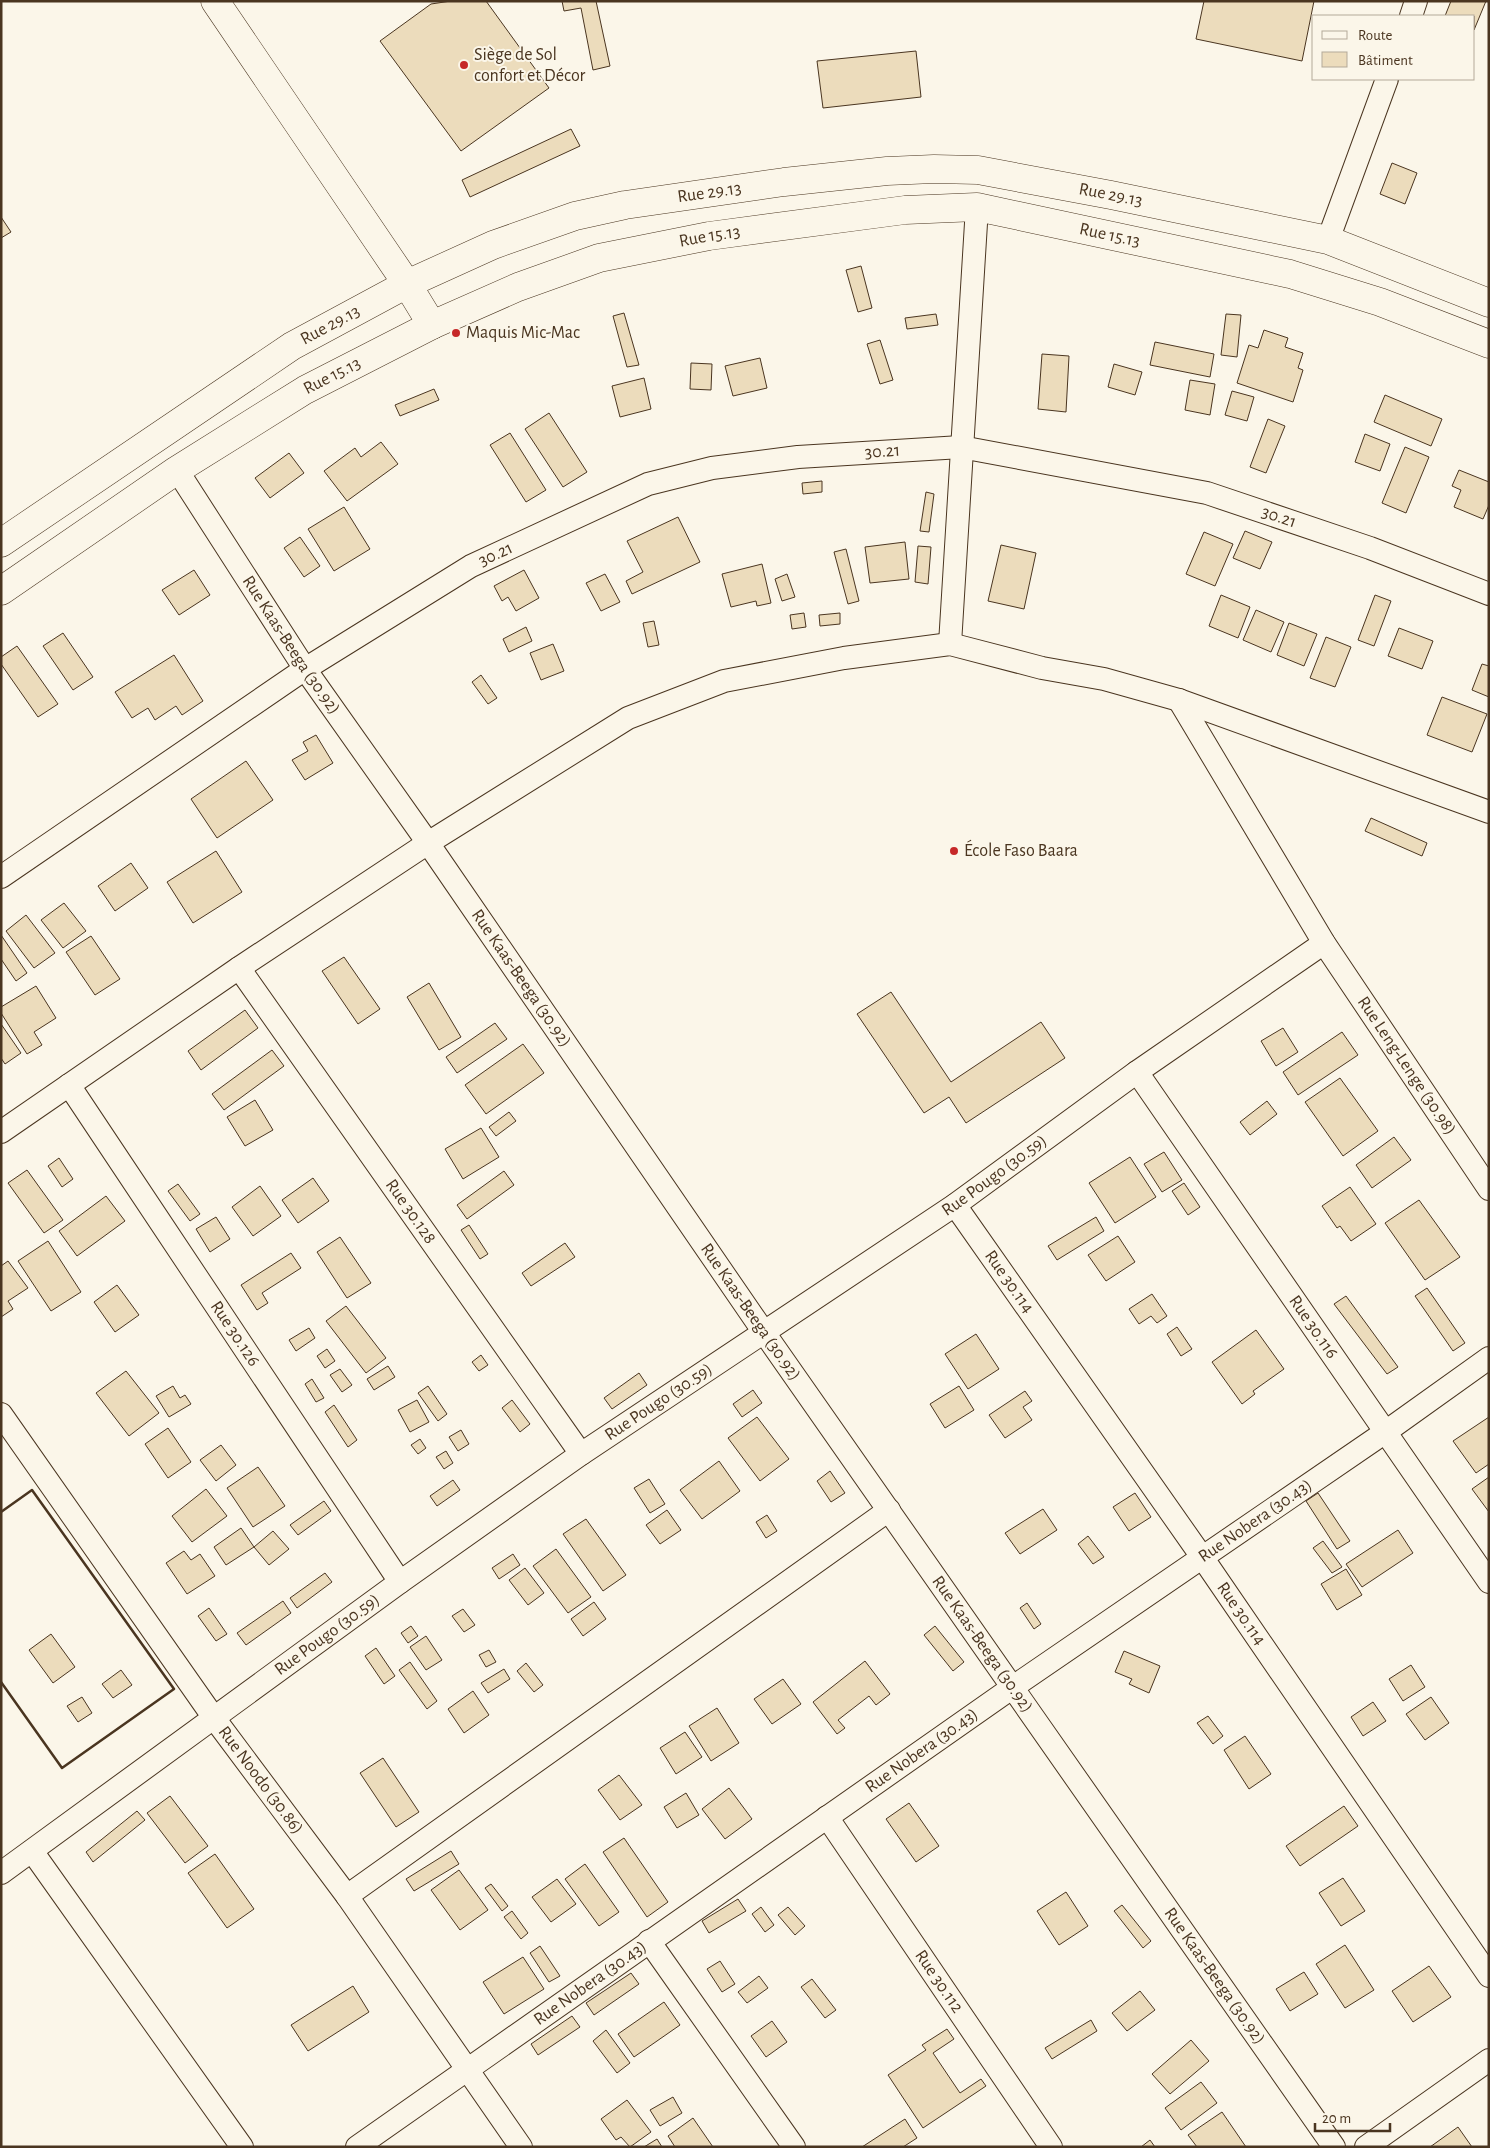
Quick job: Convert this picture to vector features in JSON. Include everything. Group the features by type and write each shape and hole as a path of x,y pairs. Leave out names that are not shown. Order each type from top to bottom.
{"main road":[{"path":"215,1 408,284 432,325"},
{"name":"Rue 29.13","path":"1,543 292,346 408,284 494,245 575,216 625,206 784,182 887,171 978,170 1111,195 1328,240 1489,303"},
{"name":"Rue 15.13","path":"1,592 176,470 305,390 432,325 518,287 599,258 709,236 828,218 905,210 977,207 1290,274 1380,302 1489,344"}],"street":[{"path":"1411,15 1416,1"},
{"path":"1328,240 1388,80"},
{"path":"950,644 977,207"},
{"name":"30.21","path":"1,877 305,669 471,566 648,484 712,468 798,457 961,447 1207,493 1370,548 1489,594"},
{"name":"Rue Kaas-Beega (30.92)","path":"176,470 305,669 428,843 763,1332 1334,2147"},
{"path":"1,1132 239,968 428,843 628,718 724,681 844,658 950,644 1042,668 1104,679 1179,700 1489,812"},
{"name":"Rue Leng-Lenge (30.98)","path":"1179,700 1324,944 1489,1189"},
{"name":"Rue Pougo (30.59)","path":"1,1873 400,1582 580,1454 955,1205 1137,1072 1324,944"},
{"name":"Rue 30.128","path":"239,968 580,1454"},
{"name":"Rue 30.116","path":"1137,1072 1384,1433 1489,1582"},
{"name":"Rue 30.126","path":"69,1085 400,1582"},
{"name":"Rue 30.114","path":"955,1205 1202,1558 1489,1976"},
{"name":"Rue Nobera (30.43)","path":"357,2147 1013,1687 1384,1433 1489,1358"},
{"name":"Rue Noodo (30.86)","path":"1,1414 214,1718 347,1896 520,2147"},
{"path":"347,1896 889,1510"},
{"name":"Rue 30.112","path":"827,1817 1051,2147"},
{"path":"32,1851 242,2147"},
{"path":"649,1941 794,2147"},
{"path":"1366,2147 1489,2060"}],"building":[{"path":"451,1 486,1 549,88 461,151 380,41 431,4"},
{"path":"562,1 596,1 610,66 593,70 581,8 564,11"},
{"path":"1204,1 1314,1 1302,61 1196,39"},
{"path":"1451,1 1486,1 1475,28 1475,15 1445,15"},
{"path":"916,51 921,97 823,108 817,61"},
{"path":"571,129 580,146 470,197 462,180"},
{"path":"1392,163 1417,173 1405,204 1380,194"},
{"path":"1,217 11,232 1,238"},
{"path":"861,266 872,308 858,312 846,270"},
{"path":"624,313 639,365 627,367 613,316"},
{"path":"936,314 938,325 907,329 905,318"},
{"path":"1226,314 1241,315 1237,357 1221,355"},
{"path":"1264,330 1288,338 1285,347 1303,353 1298,368 1303,370 1293,402 1237,383 1249,345 1258,348"},
{"path":"880,340 893,380 880,384 867,344"},
{"path":"1155,342 1214,354 1210,377 1150,365"},
{"path":"1042,354 1069,356 1066,412 1038,409"},
{"path":"760,358 767,388 733,396 725,366"},
{"path":"691,363 712,364 711,390 690,389"},
{"path":"1114,364 1142,372 1135,395 1108,387"},
{"path":"644,378 651,409 620,417 612,386"},
{"path":"1190,380 1215,384 1210,415 1185,410"},
{"path":"434,389 439,400 400,416 395,405"},
{"path":"1232,391 1254,397 1247,421 1225,415"},
{"path":"1385,395 1442,419 1431,446 1374,422"},
{"path":"549,413 587,472 563,487 525,429"},
{"path":"1268,419 1285,426 1266,473 1250,467"},
{"path":"510,433 546,490 526,502 490,445"},
{"path":"1365,434 1390,444 1380,471 1355,462"},
{"path":"381,442 398,464 347,501 324,471 355,448 361,457"},
{"path":"1405,447 1429,457 1406,513 1382,503"},
{"path":"289,453 304,473 270,498 255,478"},
{"path":"1459,470 1489,482 1489,505 1483,519 1454,507 1461,490 1452,486"},
{"path":"822,481 822,492 803,494 802,483"},
{"path":"926,492 934,494 929,532 920,531"},
{"path":"344,507 370,549 334,571 308,529"},
{"path":"678,517 700,562 632,594 626,581 643,572 627,541"},
{"path":"1245,531 1272,542 1260,569 1233,558"},
{"path":"1204,532 1233,544 1215,586 1186,574"},
{"path":"300,537 320,566 304,577 284,548"},
{"path":"905,542 909,579 870,583 865,547"},
{"path":"1001,545 1036,553 1024,609 988,601"},
{"path":"918,546 931,547 928,584 915,582"},
{"path":"846,549 859,601 848,604 834,552"},
{"path":"762,564 771,603 757,606 756,601 731,607 722,574"},
{"path":"194,570 210,595 179,615 162,590"},
{"path":"524,570 539,598 516,611 508,597 502,601 494,586"},
{"path":"605,574 620,602 601,611 586,583"},
{"path":"787,574 795,597 782,601 775,579"},
{"path":"1221,595 1250,607 1238,638 1209,626"},
{"path":"1375,595 1391,601 1374,646 1358,640"},
{"path":"1256,610 1284,622 1271,652 1243,640"},
{"path":"804,613 806,627 792,629 790,615"},
{"path":"840,613 840,624 820,626 819,615"},
{"path":"654,621 659,645 648,647 643,623"},
{"path":"1289,623 1317,634 1304,666 1277,655"},
{"path":"526,627 532,641 509,652 503,639"},
{"path":"1399,628 1433,641 1422,669 1388,656"},
{"path":"63,633 93,677 73,690 43,646"},
{"path":"1326,637 1351,647 1335,687 1310,678"},
{"path":"553,644 564,671 541,680 530,653"},
{"path":"17,646 58,704 38,717 1,664 1,657"},
{"path":"174,655 203,701 182,715 176,706 155,720 148,708 132,718 115,692"},
{"path":"1482,664 1489,666 1489,697 1472,690"},
{"path":"481,675 497,698 488,704 472,682"},
{"path":"1442,697 1487,714 1472,752 1427,735"},
{"path":"316,735 333,763 305,780 292,760 308,751 303,742"},
{"path":"246,761 273,800 217,838 191,799"},
{"path":"1371,818 1427,843 1422,856 1365,831"},
{"path":"216,851 242,892 193,923 167,882"},
{"path":"131,863 148,888 115,911 98,886"},
{"path":"64,903 86,931 63,948 41,920"},
{"path":"26,915 55,953 34,968 6,931"},
{"path":"1,935 27,973 16,981 1,959"},
{"path":"91,936 120,979 95,995 66,952"},
{"path":"344,957 380,1009 358,1024 322,971"},
{"path":"429,983 461,1037 439,1050 407,997"},
{"path":"36,986 56,1018 34,1032 42,1045 27,1054 1,1013 1,1007"},
{"path":"891,992 951,1082 1041,1022 1065,1058 966,1123 949,1097 924,1113 857,1014"},
{"path":"245,1010 258,1028 201,1070 188,1051"},
{"path":"495,1023 507,1039 457,1073 446,1057"},
{"path":"1,1024 21,1053 5,1064 1,1058"},
{"path":"1283,1028 1298,1052 1276,1066 1261,1041"},
{"path":"1342,1032 1358,1055 1298,1095 1283,1072"},
{"path":"523,1044 544,1073 486,1114 465,1085"},
{"path":"272,1050 284,1066 224,1110 212,1094"},
{"path":"1340,1078 1378,1131 1343,1156 1305,1102"},
{"path":"255,1100 273,1130 245,1146 227,1117"},
{"path":"1267,1101 1277,1114 1250,1135 1240,1122"},
{"path":"509,1112 516,1121 496,1136 489,1127"},
{"path":"481,1128 499,1157 463,1179 445,1149"},
{"path":"1394,1137 1411,1160 1372,1188 1356,1165"},
{"path":"1164,1152 1182,1180 1162,1192 1144,1164"},
{"path":"1130,1157 1156,1197 1115,1223 1089,1183"},
{"path":"59,1158 73,1179 62,1187 48,1166"},
{"path":"27,1170 63,1220 44,1233 8,1183"},
{"path":"504,1171 514,1185 467,1219 457,1205"},
{"path":"313,1178 329,1201 298,1223 282,1200"},
{"path":"1184,1183 1200,1207 1188,1215 1172,1191"},
{"path":"178,1184 200,1214 190,1221 168,1191"},
{"path":"260,1186 281,1216 253,1236 232,1207"},
{"path":"1350,1187 1376,1224 1351,1241 1340,1226 1337,1228 1322,1206"},
{"path":"106,1196 125,1221 77,1256 59,1231"},
{"path":"1419,1200 1460,1257 1425,1280 1385,1223"},
{"path":"216,1217 230,1239 210,1252 196,1229"},
{"path":"1096,1217 1104,1231 1057,1260 1048,1246"},
{"path":"469,1225 488,1254 480,1259 461,1230"},
{"path":"1118,1236 1135,1262 1106,1281 1088,1255"},
{"path":"340,1237 371,1283 347,1298 317,1252"},
{"path":"48,1241 81,1292 51,1311 18,1261"},
{"path":"565,1243 575,1257 531,1286 522,1273"},
{"path":"291,1253 301,1268 262,1293 268,1303 257,1310 241,1285"},
{"path":"8,1261 28,1288 8,1301 13,1309 1,1317 1,1266"},
{"path":"117,1285 139,1315 115,1332 94,1302"},
{"path":"1427,1288 1465,1343 1453,1351 1415,1296"},
{"path":"1152,1294 1167,1316 1157,1323 1151,1316 1139,1324 1129,1309"},
{"path":"1346,1296 1398,1367 1387,1374 1334,1304"},
{"path":"346,1306 386,1358 366,1373 326,1321"},
{"path":"1177,1327 1192,1349 1181,1356 1167,1334"},
{"path":"309,1328 315,1338 296,1351 289,1340"},
{"path":"1256,1330 1284,1369 1253,1391 1255,1394 1242,1404 1212,1362"},
{"path":"976,1334 999,1369 968,1389 945,1354"},
{"path":"327,1349 335,1361 325,1368 317,1356"},
{"path":"481,1355 488,1365 479,1371 472,1362"},
{"path":"388,1366 395,1377 374,1390 367,1379"},
{"path":"340,1369 352,1385 342,1392 330,1375"},
{"path":"126,1371 159,1413 129,1436 96,1393"},
{"path":"639,1373 647,1385 612,1409 604,1398"},
{"path":"312,1379 324,1398 316,1402 305,1384"},
{"path":"173,1386 180,1398 185,1395 191,1404 169,1417 156,1396"},
{"path":"428,1386 447,1414 438,1421 418,1393"},
{"path":"959,1386 974,1410 945,1428 930,1404"},
{"path":"753,1390 762,1403 742,1417 733,1404"},
{"path":"1025,1391 1032,1401 1023,1407 1032,1420 1005,1438 989,1415"},
{"path":"417,1400 429,1422 410,1432 398,1410"},
{"path":"512,1400 530,1424 520,1432 502,1408"},
{"path":"334,1405 357,1440 348,1447 325,1412"},
{"path":"757,1417 789,1459 760,1481 728,1438"},
{"path":"1489,1417 1489,1464 1476,1473 1453,1441"},
{"path":"168,1428 191,1462 168,1478 145,1444"},
{"path":"461,1430 469,1444 458,1451 449,1437"},
{"path":"420,1439 426,1448 418,1454 411,1445"},
{"path":"221,1445 236,1465 216,1481 200,1460"},
{"path":"446,1451 453,1463 444,1469 436,1457"},
{"path":"719,1461 740,1491 702,1519 680,1490"},
{"path":"258,1467 285,1506 253,1527 227,1488"},
{"path":"830,1471 845,1493 831,1502 817,1481"},
{"path":"1489,1477 1489,1512 1472,1489"},
{"path":"649,1479 665,1504 650,1513 634,1488"},
{"path":"453,1480 460,1490 437,1506 430,1496"},
{"path":"206,1489 227,1516 192,1542 172,1516"},
{"path":"1135,1493 1151,1517 1129,1531 1113,1507"},
{"path":"1318,1493 1350,1541 1337,1549 1306,1501"},
{"path":"324,1501 331,1511 298,1535 290,1525"},
{"path":"1043,1509 1057,1530 1020,1554 1005,1533"},
{"path":"667,1510 681,1530 660,1544 646,1525"},
{"path":"767,1515 777,1531 766,1538 756,1522"},
{"path":"586,1519 626,1575 603,1591 563,1534"},
{"path":"241,1528 254,1547 226,1565 214,1547"},
{"path":"1398,1530 1413,1553 1362,1587 1346,1564"},
{"path":"273,1531 289,1549 269,1565 254,1547"},
{"path":"1088,1536 1104,1557 1093,1564 1078,1544"},
{"path":"1323,1541 1342,1567 1332,1573 1313,1548"},
{"path":"556,1549 591,1597 568,1613 533,1566"},
{"path":"184,1551 191,1560 200,1554 215,1576 187,1594 166,1563"},
{"path":"513,1554 520,1565 499,1579 492,1568"},
{"path":"525,1568 544,1593 528,1605 509,1580"},
{"path":"1346,1569 1362,1595 1337,1610 1321,1584"},
{"path":"325,1573 332,1582 297,1608 290,1598"},
{"path":"283,1601 291,1613 246,1645 237,1633"},
{"path":"594,1602 606,1619 583,1636 571,1619"},
{"path":"1027,1603 1041,1624 1034,1629 1020,1608"},
{"path":"209,1608 227,1634 216,1641 198,1616"},
{"path":"463,1609 475,1625 464,1632 452,1616"},
{"path":"411,1626 418,1636 408,1643 401,1633"},
{"path":"935,1626 964,1662 953,1671 924,1635"},
{"path":"51,1634 75,1667 53,1683 29,1650"},
{"path":"426,1636 442,1660 426,1670 410,1647"},
{"path":"376,1648 395,1676 384,1684 365,1656"},
{"path":"489,1650 496,1662 486,1667 479,1655"},
{"path":"1124,1651 1160,1666 1149,1693 1129,1684 1132,1679 1115,1672"},
{"path":"865,1661 890,1694 876,1705 869,1696 838,1720 845,1728 837,1734 813,1702"},
{"path":"410,1662 437,1701 427,1709 399,1670"},
{"path":"526,1663 543,1685 534,1692 517,1671"},
{"path":"1411,1665 1425,1687 1403,1701 1389,1679"},
{"path":"504,1669 510,1679 488,1693 481,1683"},
{"path":"121,1670 132,1685 113,1698 102,1684"},
{"path":"783,1679 801,1704 772,1724 754,1699"},
{"path":"473,1691 489,1715 464,1733 448,1709"},
{"path":"82,1697 92,1713 78,1722 67,1706"},
{"path":"1431,1697 1449,1723 1425,1740 1406,1714"},
{"path":"1373,1702 1386,1721 1363,1736 1351,1717"},
{"path":"717,1708 739,1743 711,1761 689,1726"},
{"path":"1208,1716 1223,1736 1213,1744 1197,1723"},
{"path":"685,1732 702,1757 676,1774 660,1748"},
{"path":"1245,1736 1271,1774 1249,1789 1224,1750"},
{"path":"383,1758 419,1812 396,1827 360,1773"},
{"path":"619,1775 642,1805 620,1820 598,1790"},
{"path":"729,1788 752,1819 725,1839 702,1809"},
{"path":"686,1793 699,1815 677,1828 664,1807"},
{"path":"170,1796 208,1846 185,1863 147,1813"},
{"path":"909,1803 939,1846 916,1862 886,1819"},
{"path":"1344,1806 1358,1826 1300,1866 1286,1846"},
{"path":"137,1811 145,1820 93,1862 86,1852"},
{"path":"624,1838 668,1902 647,1917 603,1852"},
{"path":"451,1851 459,1864 414,1891 406,1879"},
{"path":"215,1854 254,1909 227,1928 188,1873"},
{"path":"585,1864 619,1912 599,1926 565,1879"},
{"path":"459,1870 488,1910 460,1930 431,1890"},
{"path":"1343,1878 1365,1911 1341,1926 1319,1893"},
{"path":"557,1879 576,1904 551,1922 532,1897"},
{"path":"491,1884 508,1906 502,1911 485,1888"},
{"path":"1066,1892 1088,1926 1059,1945 1037,1911"},
{"path":"738,1899 746,1911 709,1933 702,1921"},
{"path":"1122,1905 1151,1941 1143,1948 1114,1911"},
{"path":"761,1907 774,1925 765,1932 752,1914"},
{"path":"788,1907 805,1926 795,1935 778,1915"},
{"path":"512,1911 528,1933 521,1939 504,1917"},
{"path":"1345,1945 1374,1990 1345,2008 1316,1964"},
{"path":"540,1946 560,1976 549,1982 530,1953"},
{"path":"523,1957 544,1989 504,2014 483,1982"},
{"path":"720,1961 735,1984 722,1992 707,1969"},
{"path":"1429,1966 1451,1997 1413,2022 1392,1991"},
{"path":"1304,1972 1318,1994 1290,2011 1276,1989"},
{"path":"631,1973 639,1984 594,2015 586,2003"},
{"path":"759,1976 768,1988 747,2003 738,1992"},
{"path":"812,1979 836,2010 825,2018 801,1987"},
{"path":"353,1986 369,2012 308,2051 291,2025"},
{"path":"1140,1991 1155,2010 1127,2031 1112,2013"},
{"path":"664,2002 680,2025 634,2057 618,2034"},
{"path":"572,2016 580,2027 538,2055 531,2044"},
{"path":"1091,2020 1097,2031 1052,2059 1045,2048"},
{"path":"772,2021 787,2042 766,2057 751,2036"},
{"path":"947,2029 954,2039 933,2053 960,2093 981,2079 986,2086 923,2128 888,2075 926,2050 922,2045"},
{"path":"606,2030 630,2063 617,2073 593,2041"},
{"path":"1191,2040 1209,2061 1170,2094 1152,2074"},
{"path":"1201,2082 1217,2103 1181,2130 1165,2108"},
{"path":"673,2097 682,2113 660,2126 650,2110"},
{"path":"627,2100 651,2132 630,2147 621,2137 616,2140 601,2119"},
{"path":"1222,2112 1246,2147 1197,2147 1188,2135"},
{"path":"693,2118 713,2147 675,2147 668,2136"},
{"path":"905,2119 917,2138 903,2147 862,2147"},
{"path":"1458,2127 1472,2147 1430,2147"},
{"path":"657,2139 662,2147 644,2147"},
{"path":"1150,2140 1155,2147 1141,2147"}],"wall":[{"path":"1,1512 32,1490 174,1689 62,1768 1,1682"}],"place":[{"name":"Siège de Sol confort et Décor","path":"464,65"},
{"name":"Maquis Mic-Mac","path":"456,333"},
{"name":"École Faso Baara","path":"954,851"}]}
